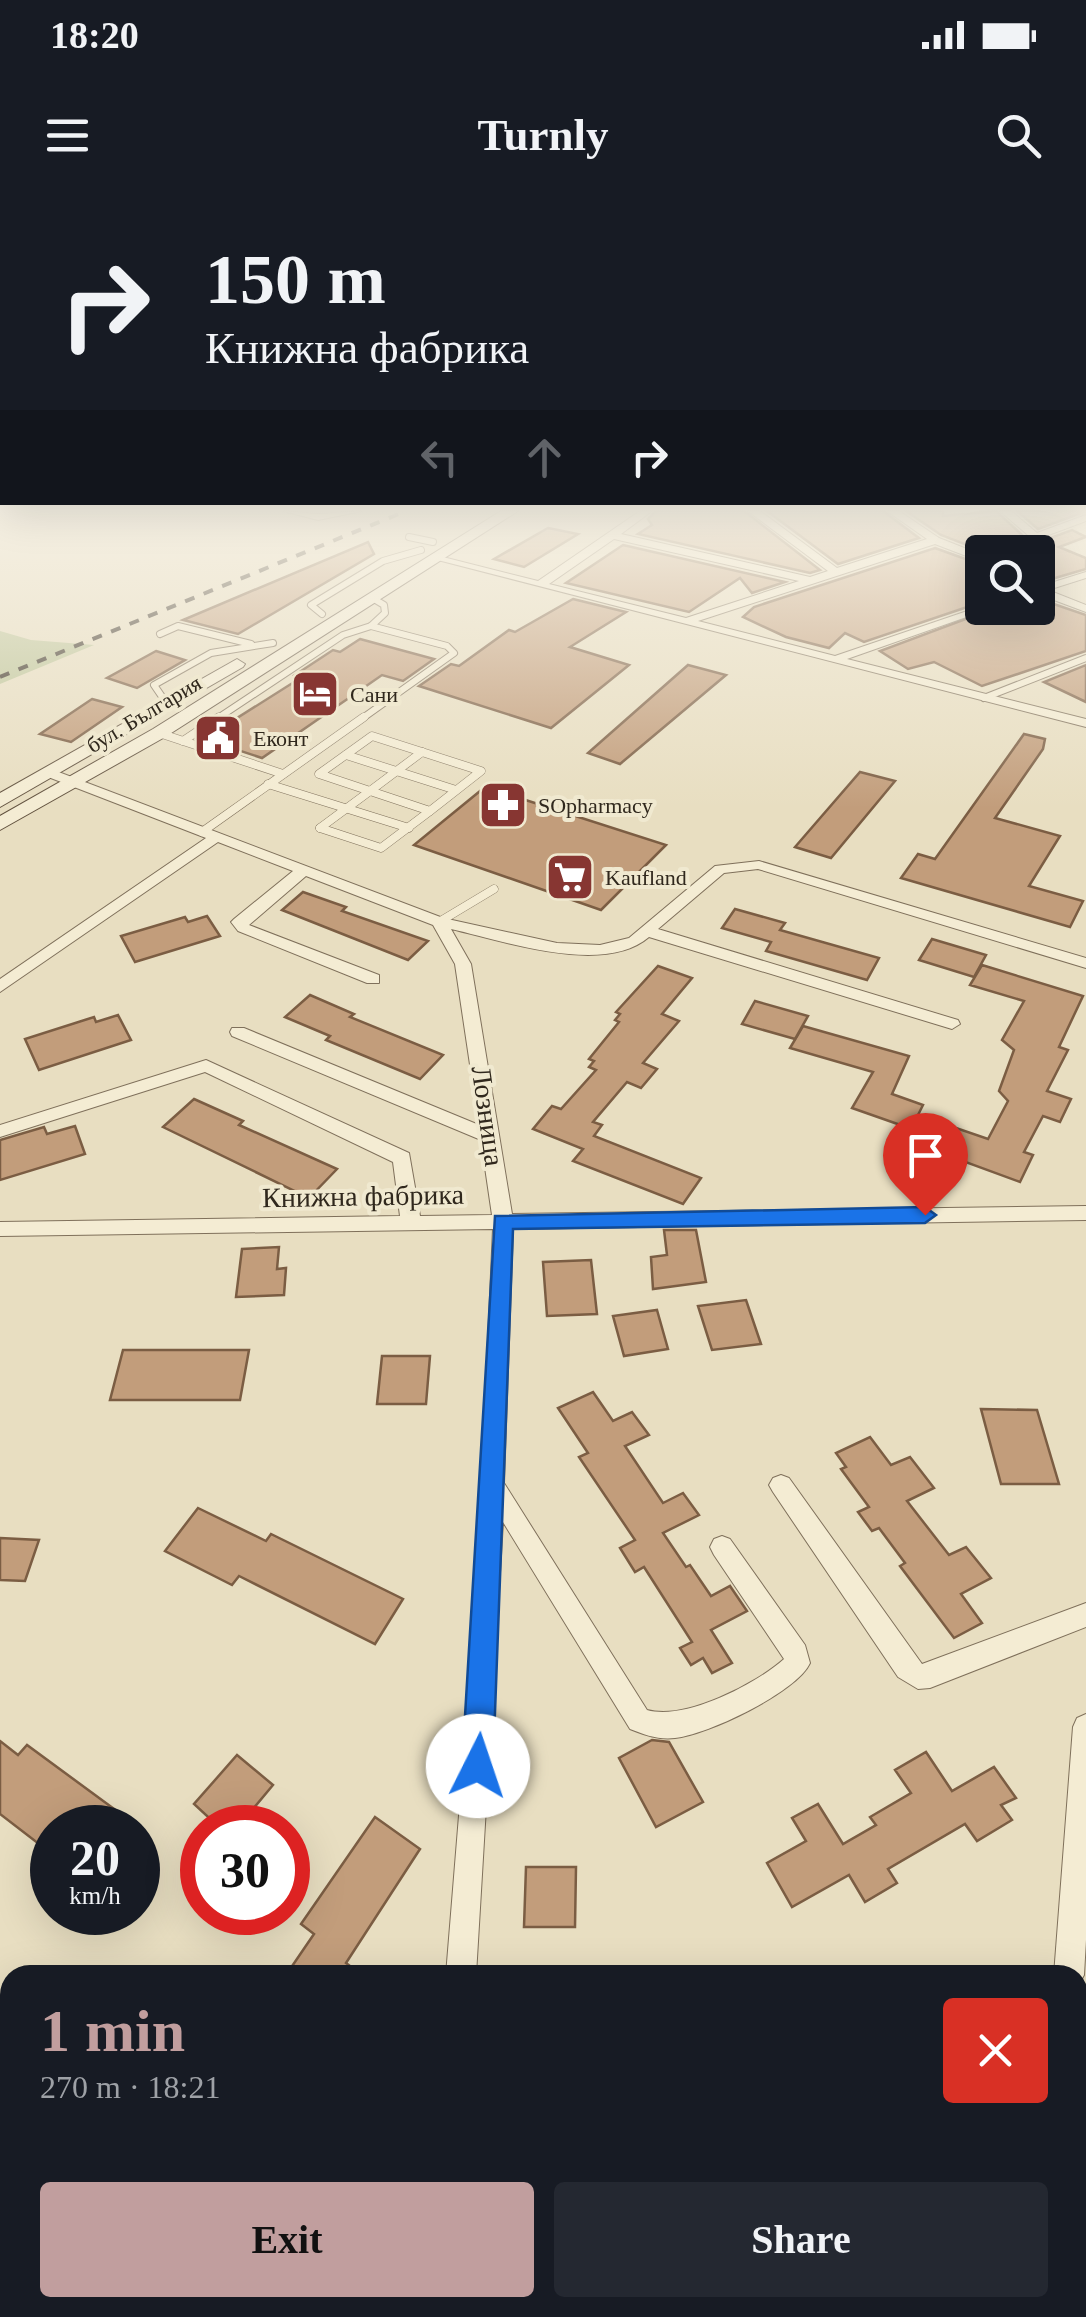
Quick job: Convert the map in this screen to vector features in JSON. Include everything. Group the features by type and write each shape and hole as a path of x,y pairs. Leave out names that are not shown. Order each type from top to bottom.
{"main road":[{"name":"бул. България","path":"0,801 328,610"},
{"name":"бул. България","path":"0,824 159,733 357,610"}],"street":[{"path":"647,610 1086,723"},
{"path":"689,620 719,610"},
{"path":"840,658 965,615"},
{"path":"48,772 440,922 557,948 600,950 635,942 720,870 759,865 1086,963"},
{"path":"0,987 209,834"},
{"path":"304,870 239,922 243,928 373,979"},
{"name":"Лозница","path":"440,922 463,964 502,1222 488,1607 462,1965"},
{"path":"648,931 952,1024"},
{"path":"238,1032 491,1137"},
{"path":"0,1131 206,1066 402,1158 411,1223"},
{"name":"Книжна фабрика","path":"0,1229 1086,1213"},
{"path":"490,1481 639,1720 660,1728 685,1725 788,1672 797,1663 796,1654 722,1547"},
{"path":"781,1485 907,1668 918,1677 1086,1615"},
{"path":"1070,1965 1086,1727"}],"lane":[{"path":"184,740 343,635 371,626 384,610"},
{"path":"160,634 178,626 265,644"},
{"path":"209,834 268,784 454,652 447,646 371,626"},
{"path":"984,698 1086,658"},
{"path":"159,733 283,774"},
{"path":"422,752 370,790 320,828 381,848 409,828 481,770 372,736 320,774 370,790 430,811"},
{"path":"346,755 456,790"},
{"path":"268,784 409,828"},
{"path":"440,922 494,889"}],"green space":[{"path":"0,631 31,640 94,645 0,684"}],"building":[{"path":"207,610 279,610 238,634 183,620"},
{"path":"554,610 626,612 570,647 629,665 551,728 419,686 451,664 459,666 509,630 515,632"},
{"path":"751,610 959,610 864,642 845,633 829,648 786,637 743,617"},
{"path":"1055,610 1086,615 1086,651 982,686 934,662 908,669 880,651 965,619 965,625 1055,625"},
{"name":"Сани","path":"360,639 434,659 403,681 382,675 262,758 204,739 302,677 295,675 333,650 340,652"},
{"path":"156,651 185,660 137,688 107,678"},
{"path":"688,665 726,675 620,764 588,753"},
{"path":"1086,665 1086,702 1044,682"},
{"path":"92,699 122,707 71,742 40,734"},
{"path":"1024,734 1045,739 1043,749 995,818 1060,836 1029,886 1083,901 1070,927 901,878 918,854 935,859"},
{"path":"860,772 895,781 831,858 795,847"},
{"name":"Kaufland","path":"485,787 666,845 601,910 414,845"},
{"path":"303,892 346,907 342,911 428,941 408,960 282,910"},
{"path":"735,909 785,923 780,930 879,958 867,980 766,951 771,942 722,928"},
{"path":"207,916 220,936 135,962 121,936 185,917 188,922"},
{"path":"932,939 986,955 974,977 919,960"},
{"path":"982,965 1083,996 1059,1047 1068,1050 1047,1091 1071,1099 1060,1122 1043,1116 1024,1152 1033,1155 1020,1182 903,1139 909,1128 852,1108 873,1072 790,1048 803,1026 909,1056 892,1094 923,1105 918,1115 988,1139 1008,1101 999,1091 1014,1050 1002,1040 1024,1001 970,985"},
{"path":"658,966 692,978 662,1014 679,1021 643,1063 657,1069 641,1088 627,1082 593,1122 602,1125 594,1136 701,1178 683,1204 573,1161 583,1149 533,1129 552,1106 561,1109 596,1070 589,1067 594,1061 589,1059 619,1022 615,1020 620,1014 616,1012"},
{"path":"310,995 354,1014 350,1017 443,1055 420,1079 326,1040 330,1036 285,1017"},
{"path":"755,1001 808,1016 795,1039 742,1024"},
{"path":"118,1015 131,1040 39,1070 25,1039 94,1017 96,1022"},
{"path":"194,1099 243,1121 239,1125 337,1169 309,1198 163,1127"},
{"path":"75,1126 85,1154 0,1180 0,1140 44,1127 47,1134"},
{"path":"664,1230 696,1230 706,1282 653,1289 651,1257 667,1255"},
{"path":"279,1247 277,1269 286,1268 284,1295 236,1297 242,1249"},
{"path":"591,1260 597,1314 547,1316 543,1262"},
{"path":"746,1300 761,1344 712,1350 698,1306"},
{"path":"657,1310 668,1349 624,1356 613,1316"},
{"path":"123,1350 249,1350 240,1400 110,1400"},
{"path":"382,1356 430,1356 426,1404 377,1404"},
{"path":"593,1392 613,1421 632,1412 649,1435 625,1446 663,1503 683,1493 699,1515 663,1533 686,1567 690,1565 711,1596 730,1586 747,1611 711,1630 732,1663 712,1673 703,1658 691,1665 680,1648 692,1642 644,1567 635,1572 620,1548 635,1540 579,1457 588,1453 558,1408"},
{"path":"981,1409 1037,1410 1059,1484 1001,1484"},
{"path":"870,1437 891,1465 910,1457 934,1488 907,1501 949,1555 966,1547 991,1578 961,1594 982,1623 954,1638 900,1566 905,1563 879,1528 872,1531 858,1512 869,1507 841,1469 846,1467 836,1453"},
{"path":"198,1508 266,1541 271,1534 403,1599 375,1644 239,1576 232,1585 165,1551"},
{"path":"0,1538 39,1540 25,1581 0,1580"},
{"path":"652,1740 669,1742 703,1802 656,1827 619,1758"},
{"path":"0,1741 18,1755 27,1745 109,1805 30,1805 30,1837 0,1814"},
{"path":"926,1752 952,1791 994,1767 1016,1798 1001,1805 1012,1820 977,1841 965,1824 888,1869 897,1883 865,1902 849,1875 792,1907 767,1863 806,1841 792,1818 818,1804 843,1844 876,1825 870,1817 911,1793 895,1770"},
{"path":"237,1755 273,1785 256,1805 194,1804"},
{"path":"375,1817 420,1849 346,1963 349,1965 293,1965 314,1934 310,1931 310,1911"},
{"path":"526,1867 576,1867 575,1927 524,1927"}],"railway":[{"path":"0,677 164,610"}],"place":[{"name":"Сани","path":"315,694"},
{"name":"Еконт","path":"218,738"},
{"name":"SOpharmacy","path":"503,805"},
{"name":"Kaufland","path":"570,877"}],"route":[{"path":"478,1766 502,1222 925,1215"}]}
